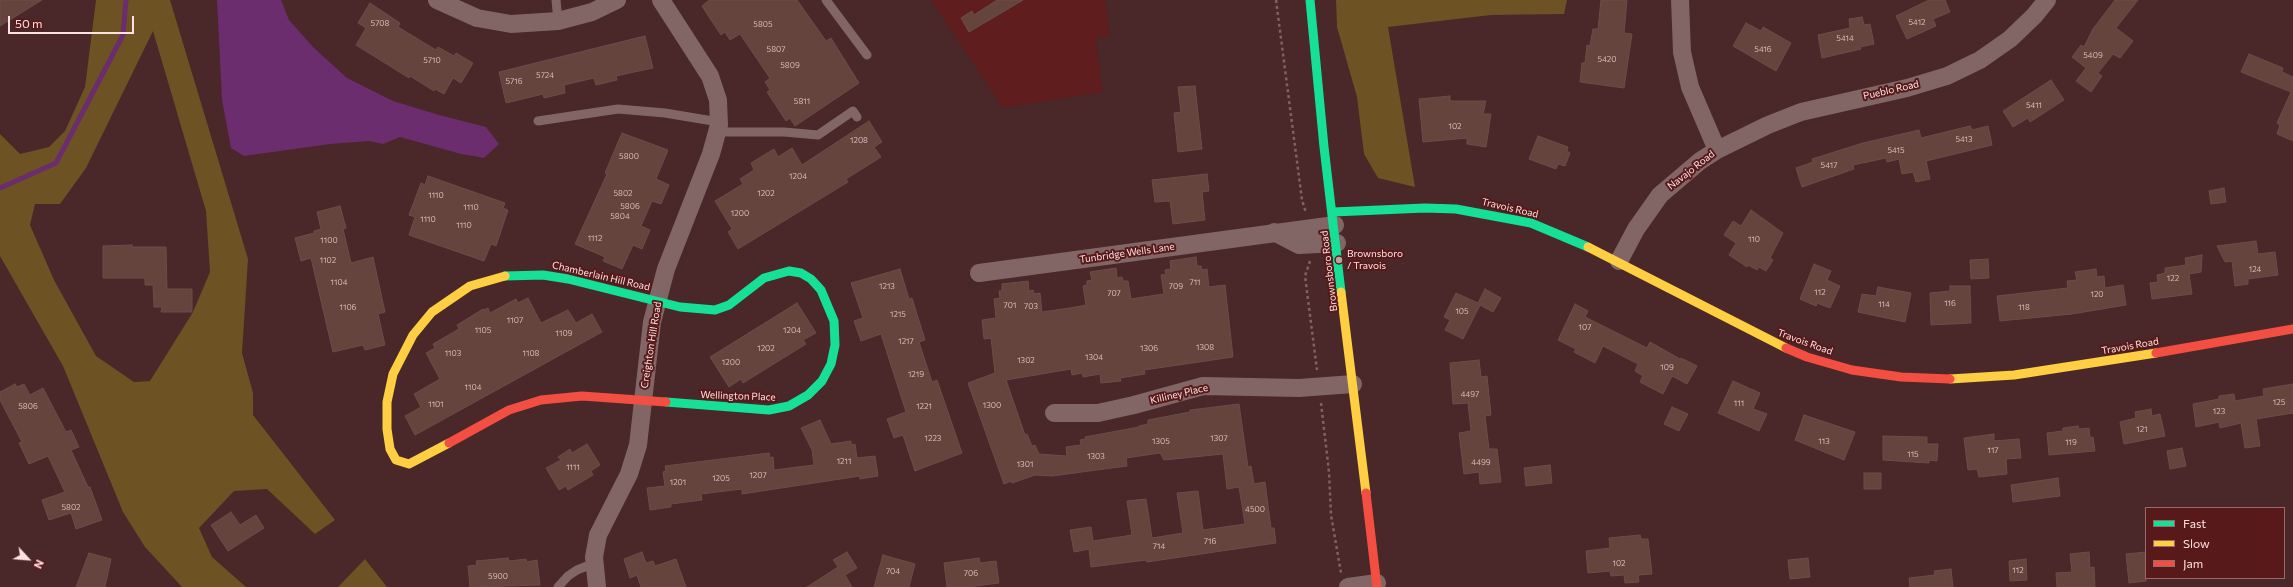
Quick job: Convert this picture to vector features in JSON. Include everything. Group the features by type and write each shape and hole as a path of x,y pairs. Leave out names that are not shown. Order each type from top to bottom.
{"street":[{"path":"438,0 461,12 494,21 519,24 558,21 592,12 617,0"},
{"name":"Creighton Hill Road","path":"597,587 594,557 603,523 634,460 641,427 642,402 652,322 657,300 675,242 711,154 718,127 718,100 710,76 661,0"},
{"name":"Brownsboro Road","path":"1310,0 1324,147 1334,218 1377,585"},
{"name":"Navajo Road","path":"1619,261 1636,229 1660,194 1700,161 1717,150 1690,87 1682,52 1680,0"},
{"name":"Pueblo Road","path":"1717,150 1762,128 1802,112 1906,88 1947,76 1980,60 2010,39 2034,16 2047,0"},
{"name":"Travois Road","path":"1334,218 1425,208 1485,212 1531,223 1565,236 1619,261 1764,338 1807,357 1852,370 1901,377 1950,379 2014,375 2093,364 2293,329"},
{"name":"Tunbridge Wells Lane","path":"1310,236 1334,218"},
{"name":"Tunbridge Wells Lane","path":"979,274 1274,232 1310,236 1337,243"},
{"name":"Wellington Place","path":"404,464 422,458 509,410 541,400 582,396 642,402 769,410 779,408 799,401 816,389 827,373 834,354 835,333 828,304 821,290 811,279 801,273 789,271 776,273 764,278 730,305 715,310 697,310 657,300"},
{"name":"Chamberlain Hill Road","path":"404,464 396,460 390,449 387,429 387,402 393,374 403,351 422,323 444,302 484,281 508,276 543,275 568,279 657,300"},
{"name":"Killiney Place","path":"1054,414 1098,413 1134,406 1203,386 1299,388 1353,384"},
{"path":"1345,584 1377,585"}],"lane":[{"path":"556,0 558,21"},
{"path":"826,0 867,55"},
{"path":"538,122 618,110 665,113 718,127 818,135 853,111 857,117"},
{"path":"558,587 568,576 578,570 588,566 595,567"}],"path":[{"path":"1276,0 1302,200 1310,236 1312,253 1305,276 1329,472 1331,514 1345,584"}],"shaded area":[{"path":"96,0 170,0 248,259 242,353 253,393 253,415 335,520 315,534 267,489 234,491 199,528 212,557 246,587 182,587 145,547 123,512 63,366 0,256 0,134 20,154 49,147 65,131 85,87","holes":["153,31 206,211 210,272 193,312 150,381 134,382 96,356 54,280 30,225 35,204 60,204 86,168"]},
{"path":"217,0 281,0 289,20 313,47 347,78 393,101 486,127 499,144 484,158 461,154 400,137 383,144 369,141 330,144 244,156 231,148 222,100"},
{"path":"931,0 1105,0 1110,36 1096,38 1102,92 1003,108"},
{"path":"1336,0 1567,0 1564,14 1491,15 1388,27 1415,187 1378,178 1364,154 1357,97 1337,27"},
{"path":"365,559 387,587 338,587"}],"building":[{"path":"0,0 42,0 0,26"},
{"path":"709,0 797,0 826,41 831,38 859,83 795,126 790,118 786,121 767,92 770,90 765,82 770,78 740,34 730,40 725,32 721,35 702,6"},
{"path":"997,0 1023,0 969,32 961,18 972,11 974,15"},
{"path":"1601,0 1627,0 1624,33 1632,34 1624,88 1580,82 1582,63 1585,63 1587,45 1590,46 1593,29 1598,29"},
{"path":"1929,0 1945,0 1950,12 1933,19 1936,26 1907,39 1896,16"},
{"path":"2115,0 2138,0 2116,28 2133,41 2120,58 2113,54 2098,73 2102,76 2091,92 2076,81 2086,68 2072,57 2081,45 2084,47 2093,29"},
{"path":"370,3 400,23 398,27 436,50 438,47 454,56 456,53 473,63 461,83 453,78 444,94 435,89 434,91 410,76 409,78 356,45 366,28 358,23"},
{"path":"1862,17 1864,25 1870,24 1874,44 1860,47 1861,49 1822,58 1818,35 1850,28 1849,19"},
{"path":"1746,23 1761,31 1763,27 1791,43 1776,71 1733,46"},
{"path":"645,36 653,68 616,76 617,80 596,85 594,78 564,85 565,93 544,98 543,94 506,103 499,72"},
{"path":"2249,54 2283,68 2282,72 2293,77 2293,141 2277,134 2280,125 2277,123 2291,92 2241,72"},
{"path":"2051,80 2064,100 2030,122 2028,118 2013,127 2003,111"},
{"path":"1195,86 1202,149 1178,152 1174,113 1181,112 1178,87"},
{"path":"1450,96 1450,101 1486,101 1483,114 1491,114 1486,147 1467,144 1467,138 1423,142 1419,99"},
{"path":"869,121 882,142 874,147 881,157 846,179 848,182 738,249 728,232 732,229 715,201 743,184 740,179 754,170 751,163 774,149 778,157 792,148 802,165"},
{"path":"1970,126 1972,130 1988,126 1992,145 1926,161 1930,179 1916,182 1913,172 1902,174 1899,159 1887,162 1886,158 1853,165 1854,169 1802,187 1796,168 1813,162 1812,159 1863,143 1919,130 1921,138"},
{"path":"622,133 668,150 656,179 669,185 661,204 652,201 641,226 650,230 642,249 633,245 622,269 603,261 605,257 575,244 607,174 605,173"},
{"path":"1538,136 1568,147 1567,151 1570,153 1565,166 1558,164 1556,169 1529,159"},
{"path":"1207,174 1209,191 1202,192 1205,220 1173,224 1170,201 1155,202 1152,180"},
{"path":"428,176 505,203 503,208 508,210 496,246 491,244 484,261 409,235 415,217 409,215 421,183 425,185"},
{"path":"2224,188 2226,202 2211,204 2209,191"},
{"path":"340,206 346,228 343,229 351,263 373,257 385,312 378,314 385,345 365,350 363,345 333,352 311,258 301,261 295,238 314,233 314,231 321,229 317,212"},
{"path":"1751,210 1783,233 1770,258 1773,260 1766,271 1759,267 1757,270 1748,265 1747,267 1729,255 1736,243 1724,235 1733,221 1741,226"},
{"path":"2256,241 2258,254 2275,252 2278,275 2248,279 2248,284 2235,286 2232,261 2225,262 2217,246"},
{"path":"132,245 132,247 166,247 167,289 192,289 192,312 161,312 162,307 154,307 153,285 145,285 145,278 103,278 103,246"},
{"path":"2202,255 2201,272 2189,274 2192,294 2152,299 2150,283 2158,282 2157,275 2165,273 2165,268 2186,265 2185,258"},
{"path":"1196,257 1197,266 1201,266 1202,270 1207,269 1209,287 1225,285 1233,357 1144,370 1145,374 1120,378 1121,381 1101,383 1100,374 1083,377 1082,373 1072,375 1071,369 1006,380 1025,435 1027,434 1032,446 1035,445 1039,454 1067,456 1066,447 1081,445 1080,440 1086,439 1085,437 1139,427 1148,424 1148,420 1190,412 1190,410 1239,404 1248,467 1251,466 1254,484 1265,482 1271,528 1274,528 1276,543 1147,562 1146,560 1091,567 1089,549 1074,552 1070,530 1091,527 1093,541 1132,535 1127,501 1146,499 1152,538 1183,533 1177,493 1198,491 1203,530 1245,524 1239,487 1227,489 1223,454 1164,460 1160,453 1126,458 1127,466 1052,476 1035,475 1012,483 1011,481 1004,484 968,383 995,373 991,338 984,339 982,320 996,318 994,299 1000,298 999,291 1002,291 1002,284 1028,281 1029,291 1033,290 1034,294 1040,293 1042,312 1086,305 1083,286 1087,285 1087,281 1092,280 1090,272 1116,268 1117,278 1122,277 1123,281 1128,281 1131,299 1164,294 1161,275 1166,274 1165,270 1171,269 1170,261"},
{"path":"1988,259 1989,278 1971,279 1970,260"},
{"path":"1814,264 1831,271 1827,280 1840,286 1830,308 1817,303 1816,306 1800,299"},
{"path":"900,269 909,299 912,298 925,340 919,342 932,382 937,380 962,453 915,471 903,435 894,438 887,419 906,412 881,334 861,341 854,321 863,318 851,283"},
{"path":"2096,269 2097,277 2104,276 2105,288 2123,285 2126,305 2072,314 2000,321 1997,296 2068,288 2067,281 2077,280 2075,272"},
{"path":"1950,286 1970,286 1971,323 1931,325 1930,293 1950,291"},
{"path":"1878,287 1911,293 1905,322 1858,312 1862,294 1876,296"},
{"path":"1485,289 1501,298 1493,312 1480,305 1463,339 1445,330 1450,320 1444,317 1456,293 1478,303"},
{"path":"528,298 541,323 568,310 576,323 592,314 602,332 415,435 405,416 421,407 414,394 440,379 426,353 435,348 433,344 459,329 457,325 483,309 488,308 490,313 516,299 518,303"},
{"path":"797,303 816,333 803,340 806,344 743,383 741,379 729,387 710,357"},
{"path":"1575,304 1588,311 1585,317 1647,348 1650,342 1680,359 1681,358 1697,366 1687,384 1672,376 1663,394 1640,382 1643,376 1635,371 1638,364 1603,346 1595,363 1574,352 1576,349 1558,340"},
{"path":"1479,360 1481,377 1487,376 1491,415 1485,416 1489,449 1497,449 1501,482 1480,484 1479,472 1464,474 1459,433 1471,431 1468,403 1453,404 1450,363"},
{"path":"1733,381 1760,393 1753,409 1767,414 1759,431 1718,413"},
{"path":"15,384 17,387 24,384 30,395 43,388 66,432 71,430 79,447 71,450 88,487 90,487 102,520 76,529 71,513 49,520 42,500 65,492 48,456 29,464 19,443 22,442 0,400 0,392"},
{"path":"2293,384 2293,413 2256,419 2260,446 2245,448 2241,423 2220,428 2219,422 2196,427 2193,404 2219,399 2219,396 2234,394 2235,401 2264,396 2263,389"},
{"path":"1672,407 1688,414 1679,431 1664,424"},
{"path":"2151,409 2152,416 2160,414 2165,436 2124,444 2120,422 2136,418 2135,412"},
{"path":"1804,415 1855,432 1844,460 1795,440"},
{"path":"820,420 831,444 851,441 851,445 855,444 857,458 875,456 878,476 860,479 860,476 742,494 742,489 701,494 702,500 671,504 671,507 650,510 647,488 665,486 663,472 666,471 665,466 769,453 770,458 773,457 774,470 814,465 812,450 801,428"},
{"path":"2078,426 2079,429 2089,428 2090,438 2093,437 2095,451 2049,455 2047,433 2063,431 2063,428"},
{"path":"1994,434 1994,441 2019,439 2021,458 2006,459 2007,474 1979,477 1977,469 1968,470 1964,438"},
{"path":"1883,436 1927,437 1927,444 1938,444 1937,461 1929,460 1929,463 1883,460"},
{"path":"587,444 600,465 591,471 593,475 568,490 566,486 559,490 546,468 561,460 558,457 570,449 572,453"},
{"path":"2182,448 2186,466 2170,469 2167,451"},
{"path":"1550,465 1552,483 1526,486 1524,468"},
{"path":"1864,473 1881,473 1881,489 1864,489"},
{"path":"2058,478 2060,496 2013,502 2011,485"},
{"path":"231,512 240,525 256,515 264,528 228,551 211,525"},
{"path":"1640,535 1641,539 1648,539 1652,574 1638,575 1639,582 1625,583 1624,575 1611,576 1610,571 1588,573 1586,551 1610,548 1609,538"},
{"path":"642,552 646,563 653,561 655,566 676,559 686,587 641,587 637,575 630,578 624,559"},
{"path":"847,552 857,568 845,575 852,587 807,587 838,567 833,560"},
{"path":"2089,552 2090,568 2094,567 2095,587 2057,587 2056,573 2072,572 2070,554"},
{"path":"2145,552 2146,581 2129,583 2126,554"},
{"path":"89,553 111,559 105,587 76,587"},
{"path":"883,555 915,564 909,587 874,587"},
{"path":"508,558 509,561 526,559 527,562 537,560 540,585 470,587 468,566 477,565 476,561"},
{"path":"979,558 980,563 996,561 999,583 968,587 947,587 944,563"},
{"path":"1808,558 1810,577 1790,579 1788,560"},
{"path":"2026,559 2027,580 2010,581 2009,561"},
{"path":"1951,569 1953,587 1910,587 1909,578 1935,575 1934,571"}],"waterway":[{"path":"0,188 56,163 123,35 126,0"}],"traffic: fast":[{"path":"1310,0 1324,147 1341,292"},
{"path":"1333,212 1425,208 1456,209 1531,223 1588,247"},
{"path":"666,402 769,410 789,406 808,395 822,381 831,364 835,345 834,321 821,290 811,279 801,273 789,271"},
{"path":"505,276 543,275 568,279 680,307 715,310 729,305 764,278 789,271"}],"traffic: slow":[{"path":"1588,247 1786,348"},
{"path":"449,443 409,464 396,460 390,449 387,429 387,402 393,374 413,335 432,312 470,286 505,276"},
{"path":"1341,292 1366,493"},
{"path":"1950,379 2014,375 2156,353"}],"traffic: jam":[{"path":"2156,353 2293,329"},
{"path":"1786,348 1807,357 1852,370 1901,377 1950,379"},
{"path":"449,443 509,410 541,400 582,396 666,402"},
{"path":"1366,493 1377,587"}],"place":[{"name":"Brownsboro / Travois","path":"1339,260"}]}
